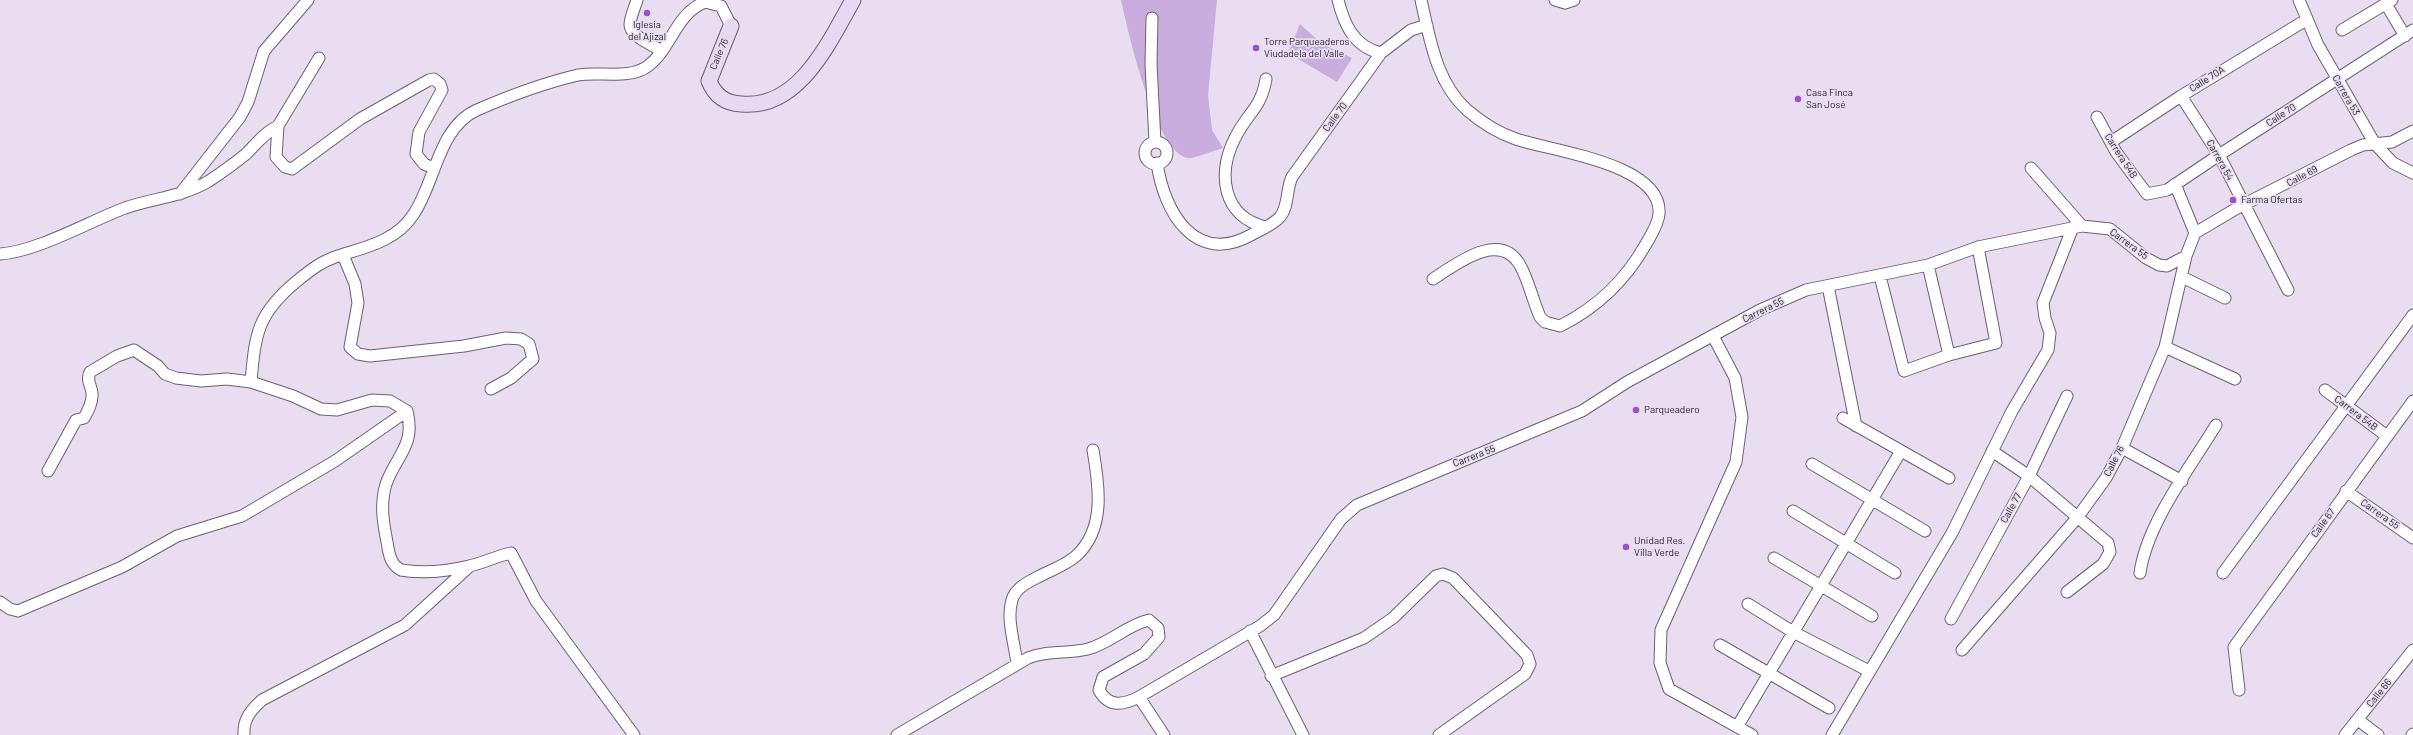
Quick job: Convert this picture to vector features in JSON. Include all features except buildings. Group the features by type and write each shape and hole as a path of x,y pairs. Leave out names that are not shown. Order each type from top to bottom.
{"street":[{"path":"180,195 240,117 248,102 264,51 308,0"},
{"path":"251,382 256,336 266,312 279,296 319,262 342,254 357,252 383,240 402,228 413,215 433,168 459,122 477,110 576,76 603,72 620,74 642,69 662,51 634,33 631,29 631,21 637,0"},
{"name":"Calle 76","path":"662,51 688,11 705,2 718,3 724,9 731,26 711,71 709,81 714,92 731,103 756,104 776,99 800,81 836,30 853,0"},
{"path":"1338,0 1346,27 1355,39 1370,50 1381,53"},
{"path":"1421,0 1435,57 1446,84 1458,101 1478,119 1515,139 1618,167 1636,178 1651,192 1658,200 1659,213 1656,226 1648,241 1618,285 1597,304 1560,326 1545,322 1540,316 1521,266 1514,258 1502,252 1489,250 1475,253 1433,279"},
{"path":"1556,0 1565,3 1574,0"},
{"name":"Carrera 53","path":"2299,0 2306,20 2336,80 2375,144 2393,162 2413,173"},
{"path":"2342,30 2389,2 2409,33"},
{"path":"1152,18 1151,64 1155,142"},
{"name":"Calle 70A","path":"2110,142 2181,96 2306,20"},
{"name":"Calle 70","path":"1157,163 1160,180 1170,210 1179,222 1198,237 1209,243 1222,244 1247,237 1266,227 1280,217 1284,209 1288,184 1292,176 1381,53 1411,30 1427,25"},
{"name":"Calle 70","path":"2147,194 2167,190 2409,33"},
{"path":"319,58 278,126 276,157 285,167 292,169 360,119 429,80 434,79 440,84 442,90 418,132 416,154 424,164 433,168"},
{"path":"1266,79 1261,101 1235,138 1226,168 1228,195 1232,206 1244,219 1266,227"},
{"name":"Carrera 54","path":"2181,96 2219,155 2288,290"},
{"name":"Carrera 54B","path":"2097,117 2110,142 2147,194"},
{"path":"0,254 11,253 33,246 126,208 180,195 208,181 245,154 270,130 278,126"},
{"name":"Calle 69","path":"2195,233 2351,150 2375,144 2392,142 2413,131"},
{"path":"1155,142 1161,143 1167,151 1166,157 1157,163 1152,163 1146,154 1146,148 1155,142"},
{"path":"1832,735 1869,670 1952,533 2012,411 2048,350 2050,333 2045,318 2043,303 2078,226 2031,168"},
{"path":"2175,184 2195,233"},
{"name":"Carrera 55","path":"1017,664 1041,653 1088,649 1113,638 1137,622 1149,620 1158,628 1159,637 1144,654 1103,677 1099,690 1108,701 1120,705 1140,697 1274,615 1341,519 1357,505 1582,411 1627,382 1760,310 1806,290 1928,265 1978,247 2078,226 2110,229 2146,258 2159,265 2167,266 2186,256"},
{"name":"Calle 76","path":"1962,650 2077,518 2106,478 2122,448 2165,347 2186,256 2195,233"},
{"path":"1880,276 1904,371 1949,355 1996,343 1978,247"},
{"path":"342,254 355,284 358,303 350,347 353,351 370,356 464,346 506,338 521,339 529,344 533,359 512,378 491,389"},
{"path":"1928,265 1949,355"},
{"path":"2182,277 2225,298"},
{"path":"1828,286 1856,426"},
{"path":"2223,573 2413,314"},
{"path":"1713,336 1735,378 1742,416 1736,462 1661,630 1660,663 1669,689 1752,735"},
{"path":"2165,347 2235,379"},
{"path":"48,471 68,430 76,420 84,418 90,406 92,394 88,380 90,372 117,356 134,350 158,366 165,374 176,378 201,381 228,379 251,382 293,396 320,409 337,410 372,400 390,401 407,411 411,425 408,444 387,484 383,501 382,516 392,562 401,570 439,572 471,566 494,556 511,554 536,601 634,735"},
{"name":"Carrera 54B","path":"2325,390 2387,436"},
{"name":"Calle 77","path":"1951,618 2029,476 2067,396"},
{"name":"Calle 67","path":"2239,690 2234,647 2346,490 2413,401"},
{"path":"0,602 10,609 18,611 122,567 177,536 242,516 335,461 407,411"},
{"path":"1843,418 1949,478"},
{"path":"2140,573 2142,558 2151,534 2216,424"},
{"path":"2122,448 2182,481"},
{"path":"897,735 1017,664 1010,611 1012,599 1018,590 1031,581 1074,557 1090,538 1097,515 1099,486 1093,450"},
{"path":"1738,727 1901,451"},
{"path":"1992,451 2029,476 2108,543 2110,552 2103,564 2067,592"},
{"path":"1812,464 1926,531"},
{"name":"Carrera 55","path":"2346,490 2413,538"},
{"path":"1793,511 1895,573"},
{"path":"1774,558 1872,616"},
{"path":"244,735 244,728 249,712 262,700 405,625 471,566"},
{"path":"1271,676 1364,638 1393,618 1436,576 1446,574 1453,578 1527,655 1530,664 1525,674 1439,735"},
{"path":"1748,604 1793,632 1869,670"},
{"path":"1250,631 1271,676 1303,735"},
{"path":"1720,645 1769,675 1830,708"},
{"name":"Calle 66","path":"2345,735 2413,650"},
{"path":"1140,697 1164,735"},
{"path":"2358,720 2378,735"}],"shaded area":[{"path":"1121,0 1217,0 1208,95 1212,130 1223,148 1190,158 1178,153 1166,138 1155,116 1145,90"},
{"path":"1300,24 1322,44 1352,58 1337,82 1288,53"}],"place":[{"name":"Iglesia del Ajizal","path":"647,13"},
{"name":"Torre Parqueaderos Viudadela del Valle","path":"1256,48"},
{"name":"Casa Finca San José","path":"1798,99"},
{"name":"Farma Ofertas","path":"2233,200"},
{"name":"Parqueadero","path":"1636,410"},
{"name":"Unidad Res. Villa Verde","path":"1626,547"}]}
